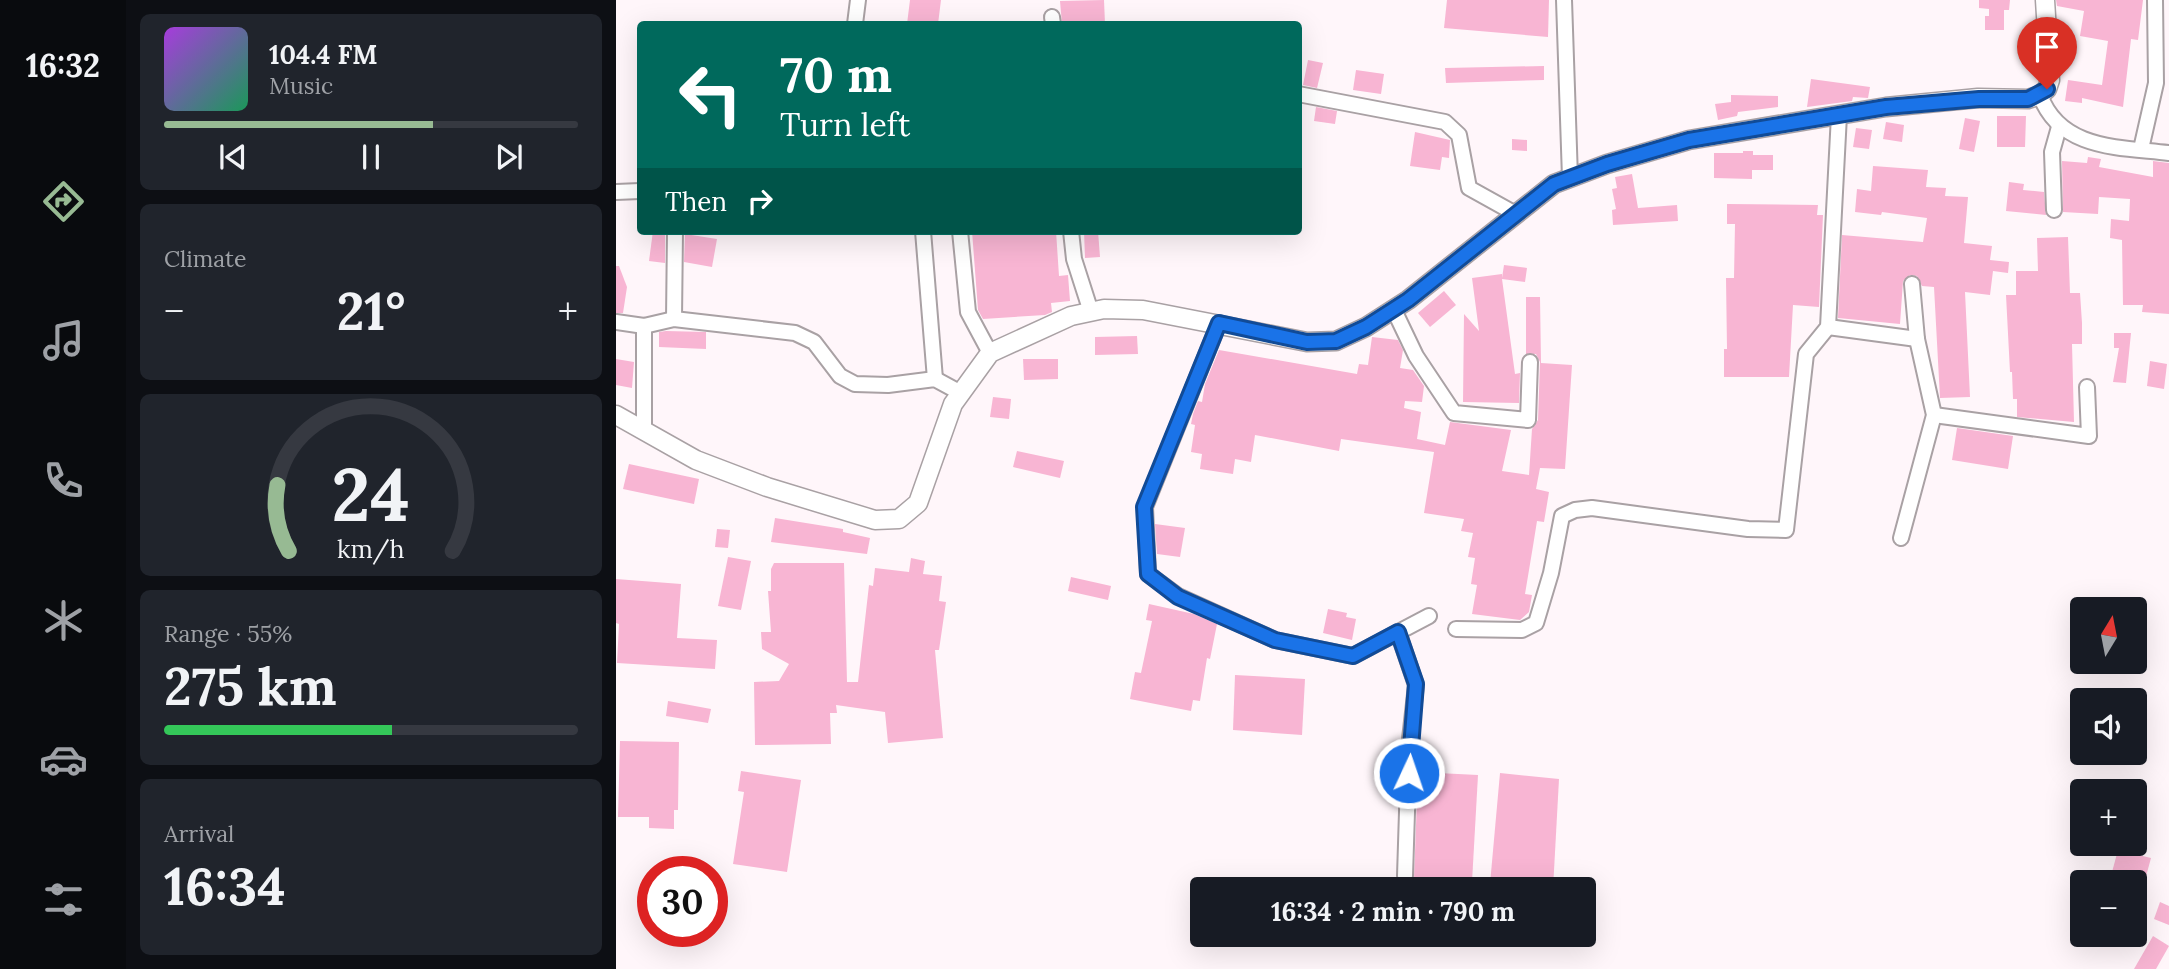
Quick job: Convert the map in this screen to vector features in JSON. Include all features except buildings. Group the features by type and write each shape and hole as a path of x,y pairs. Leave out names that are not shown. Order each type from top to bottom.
{"main road":[{"path":"616,415 696,460 766,487 846,513 889,520 900,519 918,503 959,392 990,353 1071,316 1104,309 1143,310 1307,342 1336,341 1394,310 1514,213 1554,184 1570,178 1689,140 1886,107 1979,99 2028,99 2040,95 2047,89 2050,80 2045,0"}],"street":[{"path":"855,21 858,0"},
{"path":"1564,0 1570,178"},
{"path":"2141,149 2156,83 2155,0"},
{"path":"1302,95 1446,122 1459,135 1469,188 1514,213"},
{"path":"2040,95 2059,127 2095,144 2169,153"},
{"path":"1456,629 1522,630 1536,623 1562,516 1575,510 1592,508 1748,529 1786,530 1806,354 1828,327 1839,115"},
{"path":"2054,211 2052,152 2059,127"},
{"path":"616,191 637,191"},
{"path":"674,320 675,235"},
{"path":"923,235 935,379"},
{"path":"960,235 968,312 990,353"},
{"path":"1071,235 1074,259 1091,312"},
{"path":"1901,538 1934,415 1917,339 1912,285"},
{"path":"1394,310 1416,356 1454,413 1528,420 1530,362"},
{"path":"616,322 644,326 674,320 795,333 814,342 840,376 855,384 888,385 935,379 959,392"},
{"path":"1219,323 1144,507 1148,574 1178,597 1275,640 1353,656 1429,616"},
{"path":"644,326 644,430"},
{"path":"1828,327 1917,339"},
{"path":"1934,415 2089,436 2087,387"},
{"path":"1398,632 1416,684 1409,748 1405,876"}],"route":[{"path":"1409,773 1416,684 1398,632 1353,656 1275,640 1178,597 1148,574 1144,507 1219,323 1307,342 1336,341 1366,327 1408,300 1502,222 1554,184 1607,164 1689,140 1886,107 1979,99 2028,99 2047,89"}]}
